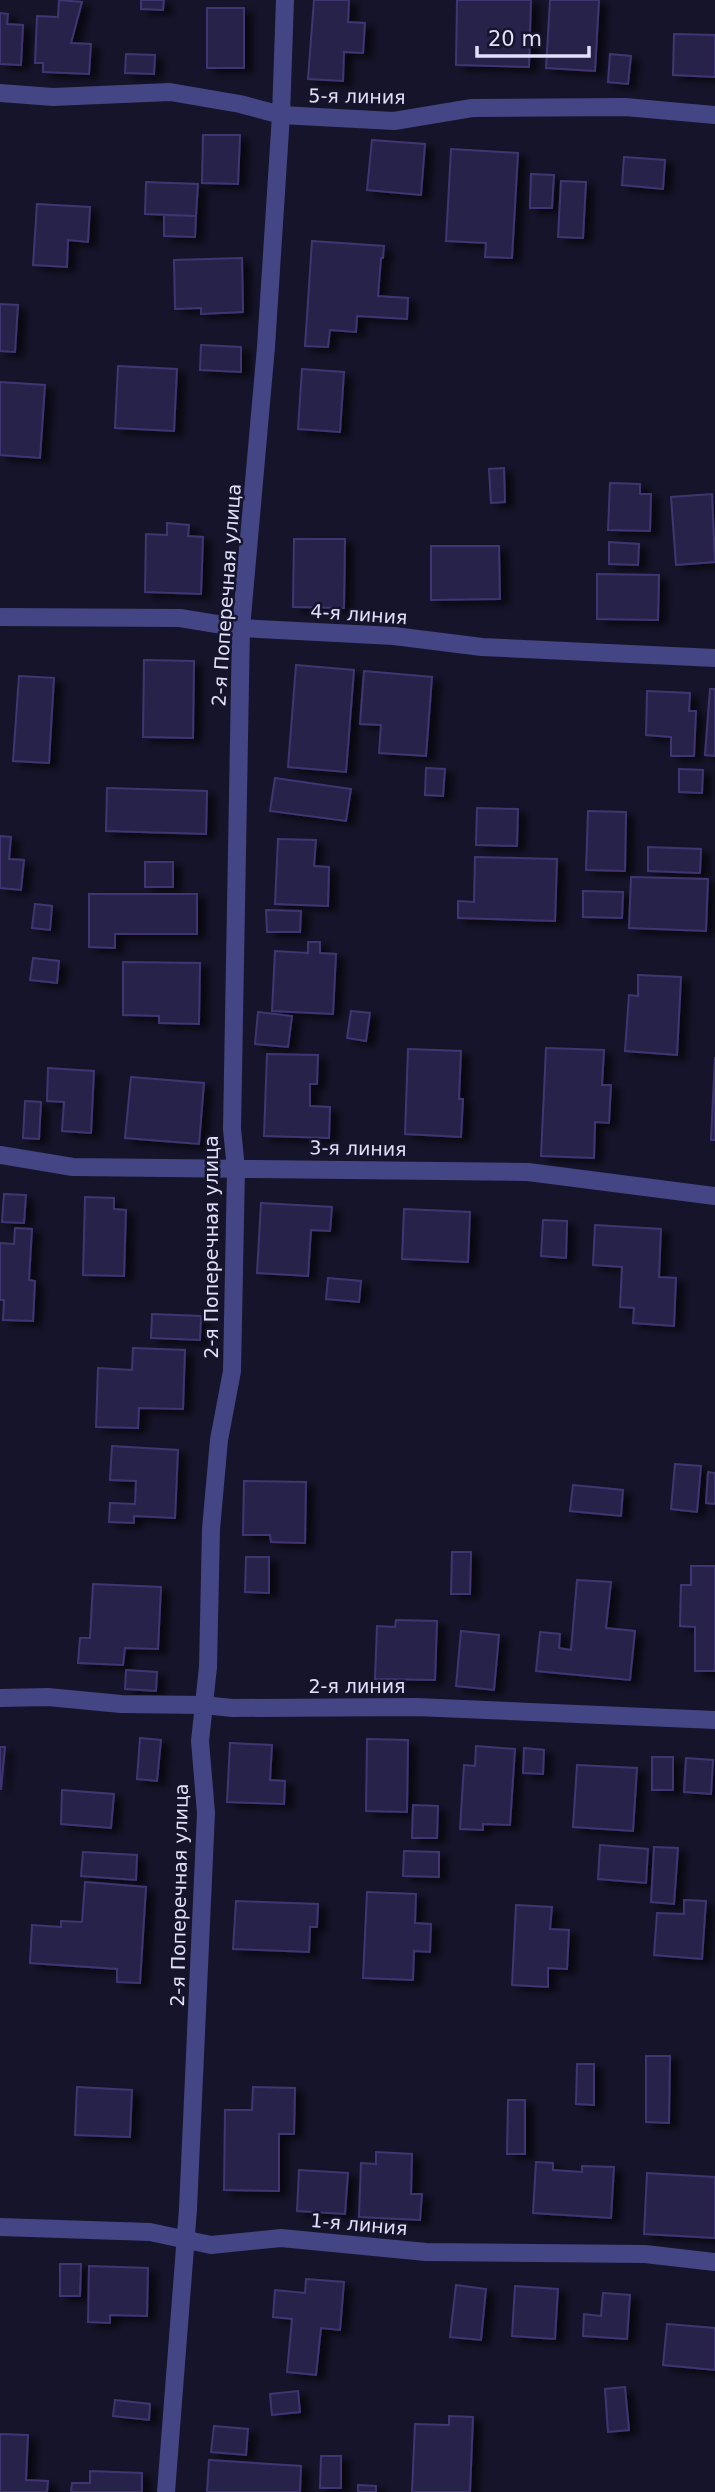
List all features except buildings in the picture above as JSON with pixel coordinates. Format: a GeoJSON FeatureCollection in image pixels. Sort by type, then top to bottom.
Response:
{"type":"FeatureCollection","features":[{"type":"Feature","properties":{"kind":"street","name":"2-я Поперечная улица"},"geometry":{"type":"LineString","coordinates":[[166,2492],[184,2240],[206,1813],[200,1741],[208,1667],[211,1529],[219,1440],[232,1371],[236,1169],[232,1129],[241,628],[265,360],[281,115],[285,0]]}},
{"type":"Feature","properties":{"kind":"street","name":"5-я линия"},"geometry":{"type":"LineString","coordinates":[[0,93],[53,97],[170,92],[240,104],[281,115],[394,121],[472,108],[611,107],[715,115]]}},
{"type":"Feature","properties":{"kind":"street","name":"4-я линия"},"geometry":{"type":"LineString","coordinates":[[0,617],[180,618],[241,628],[394,636],[482,648],[715,658]]}},
{"type":"Feature","properties":{"kind":"street","name":"3-я линия"},"geometry":{"type":"LineString","coordinates":[[0,1155],[73,1167],[528,1172],[715,1196]]}},
{"type":"Feature","properties":{"kind":"street","name":"2-я линия"},"geometry":{"type":"LineString","coordinates":[[0,1698],[48,1697],[121,1704],[232,1708],[416,1707],[715,1720]]}},
{"type":"Feature","properties":{"kind":"street","name":"1-я линия"},"geometry":{"type":"LineString","coordinates":[[0,2227],[150,2232],[211,2245],[281,2238],[426,2252],[645,2254],[715,2262]]}}]}
